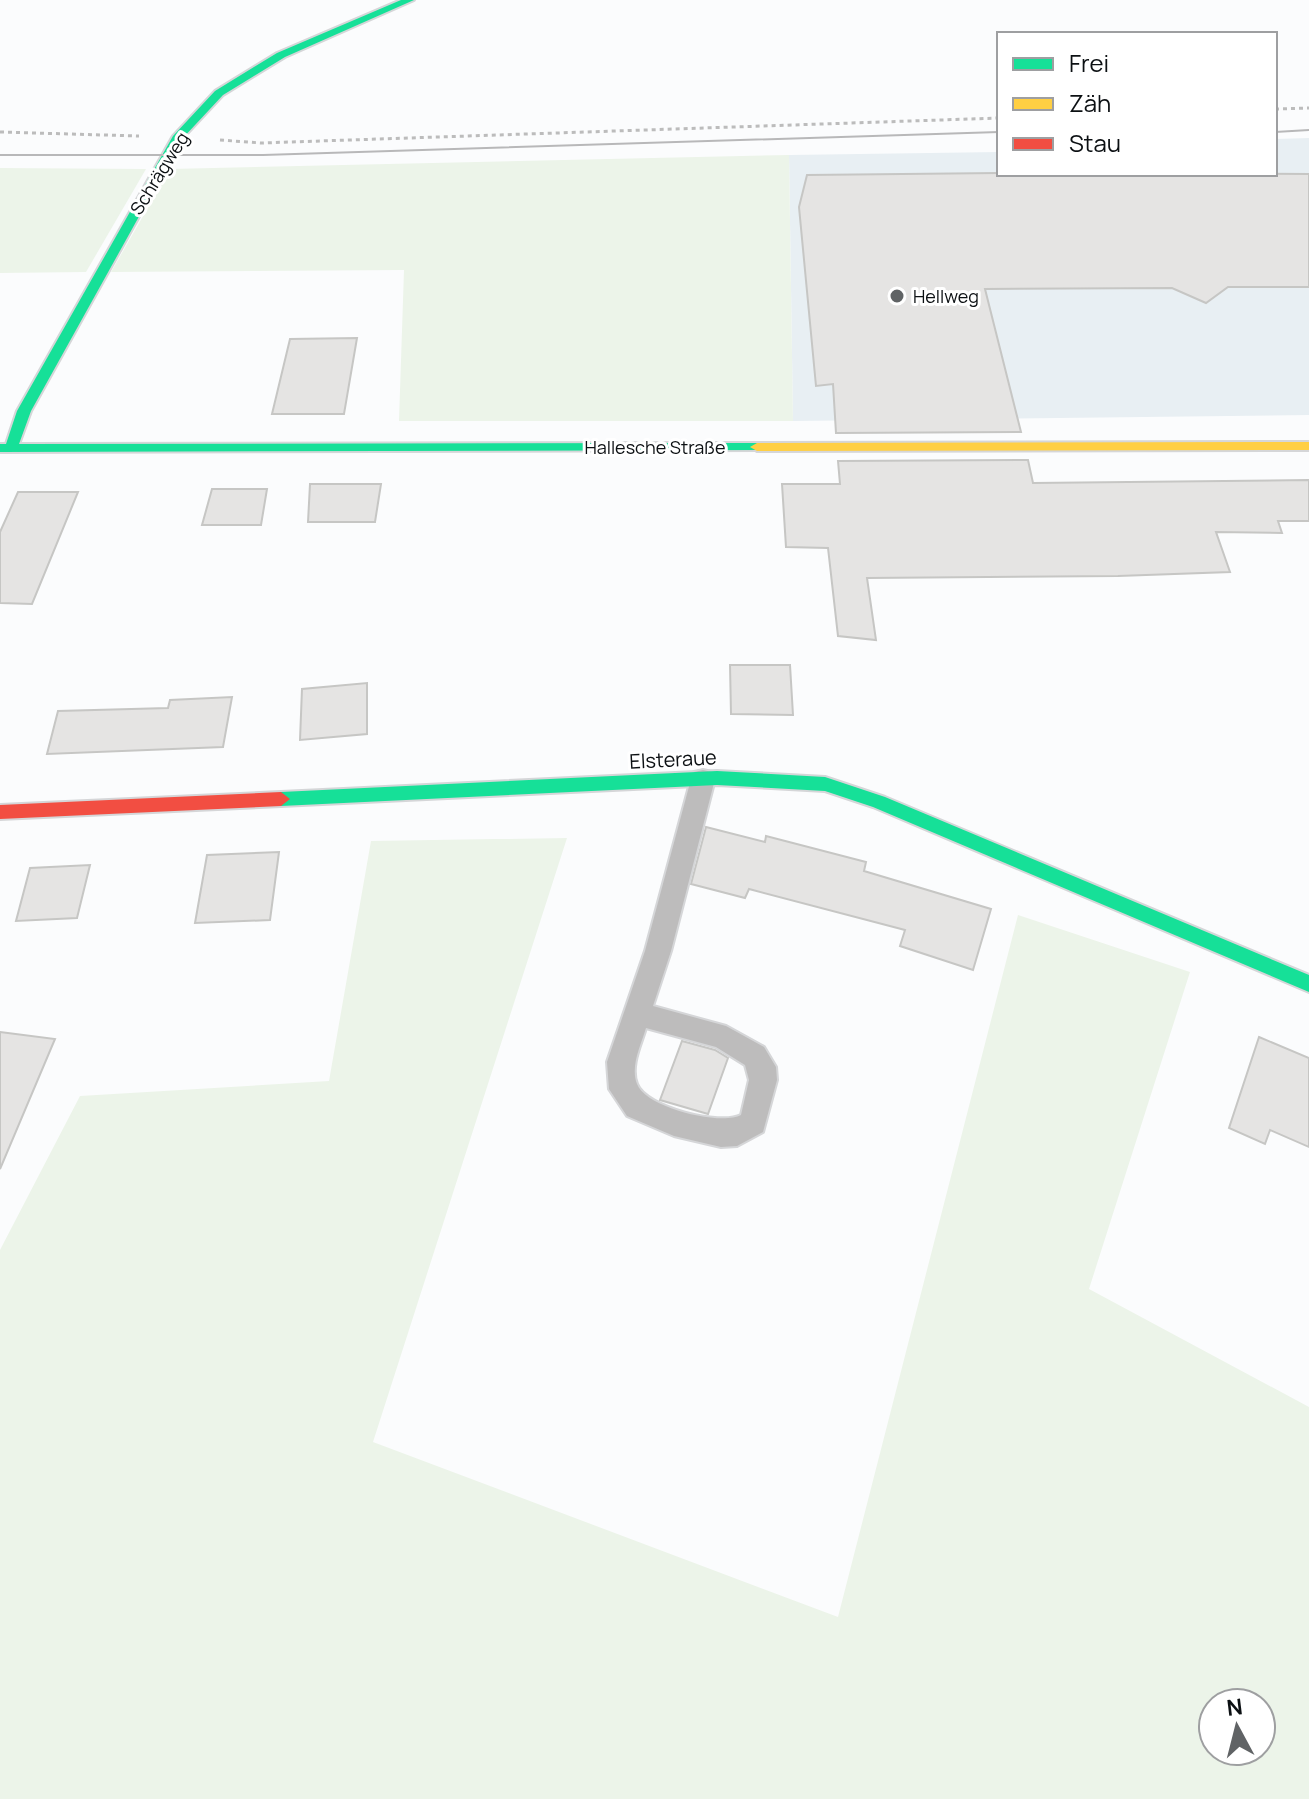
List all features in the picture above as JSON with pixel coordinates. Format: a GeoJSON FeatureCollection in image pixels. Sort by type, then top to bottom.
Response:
{"type":"FeatureCollection","features":[{"type":"Feature","properties":{"kind":"street","name":"Schrägweg"},"geometry":{"type":"LineString","coordinates":[[6,448],[177,138],[219,93],[281,55],[409,0]]}},
{"type":"Feature","properties":{"kind":"street","name":"Hallesche Straße"},"geometry":{"type":"LineString","coordinates":[[6,448],[1309,446]]}},
{"type":"Feature","properties":{"kind":"street","name":"Elsteraue"},"geometry":{"type":"LineString","coordinates":[[0,812],[703,779],[778,779],[825,784],[879,802],[1309,984]]}},
{"type":"Feature","properties":{"kind":"lane"},"geometry":{"type":"LineString","coordinates":[[637,1014],[736,1041],[755,1053],[763,1070],[753,1123],[737,1132],[721,1133],[674,1123],[637,1107],[623,1089],[621,1062],[637,1014],[658,951],[703,779]]}},
{"type":"Feature","properties":{"kind":"path"},"geometry":{"type":"LineString","coordinates":[[1277,109],[1309,108]]}},
{"type":"Feature","properties":{"kind":"path"},"geometry":{"type":"LineString","coordinates":[[0,132],[261,143],[997,118]]}},
{"type":"Feature","properties":{"kind":"shaded area","name":"Hellweg"},"geometry":{"type":"Polygon","coordinates":[[[1309,138],[1309,415],[793,421],[789,155],[997,152],[997,176],[1277,176],[1277,139],[1309,138]]]}},
{"type":"Feature","properties":{"kind":"shaded area"},"geometry":{"type":"Polygon","coordinates":[[[789,155],[793,421],[399,421],[404,270],[111,272],[170,169],[789,155]]]}},
{"type":"Feature","properties":{"kind":"shaded area"},"geometry":{"type":"Polygon","coordinates":[[[0,168],[146,169],[86,272],[0,273],[0,168]]]}},
{"type":"Feature","properties":{"kind":"shaded area"},"geometry":{"type":"Polygon","coordinates":[[[567,838],[373,1442],[838,1617],[1018,915],[1190,972],[1089,1289],[1309,1407],[1309,1799],[0,1799],[0,1250],[80,1096],[329,1081],[371,841],[567,838]]]}},
{"type":"Feature","properties":{"kind":"building","name":"Hellweg"},"geometry":{"type":"Polygon","coordinates":[[[1309,174],[1309,287],[1228,287],[1206,303],[1172,288],[985,289],[1021,432],[836,433],[833,384],[816,386],[799,207],[807,175],[1309,174]]]}},
{"type":"Feature","properties":{"kind":"building"},"geometry":{"type":"Polygon","coordinates":[[[357,338],[344,414],[272,414],[290,339],[357,338]]]}},
{"type":"Feature","properties":{"kind":"building"},"geometry":{"type":"Polygon","coordinates":[[[1028,460],[1033,483],[1309,480],[1309,521],[1278,521],[1282,533],[1216,532],[1230,572],[867,578],[876,640],[838,636],[828,548],[786,547],[782,484],[840,484],[838,461],[1028,460]]]}},
{"type":"Feature","properties":{"kind":"building"},"geometry":{"type":"Polygon","coordinates":[[[310,484],[381,484],[375,522],[308,522],[310,484]]]}},
{"type":"Feature","properties":{"kind":"building"},"geometry":{"type":"Polygon","coordinates":[[[212,489],[267,489],[261,525],[202,525],[212,489]]]}},
{"type":"Feature","properties":{"kind":"building"},"geometry":{"type":"Polygon","coordinates":[[[18,492],[78,492],[32,604],[0,603],[0,532],[18,492]]]}},
{"type":"Feature","properties":{"kind":"building"},"geometry":{"type":"Polygon","coordinates":[[[730,665],[790,665],[793,715],[731,714],[730,665]]]}},
{"type":"Feature","properties":{"kind":"building"},"geometry":{"type":"Polygon","coordinates":[[[367,683],[367,734],[300,740],[302,689],[367,683]]]}},
{"type":"Feature","properties":{"kind":"building"},"geometry":{"type":"Polygon","coordinates":[[[232,697],[223,747],[47,754],[58,711],[168,708],[170,700],[232,697]]]}},
{"type":"Feature","properties":{"kind":"building"},"geometry":{"type":"Polygon","coordinates":[[[706,827],[765,842],[766,836],[866,862],[864,871],[991,909],[973,970],[900,946],[905,930],[749,889],[745,898],[691,884],[706,827]]]}},
{"type":"Feature","properties":{"kind":"building"},"geometry":{"type":"Polygon","coordinates":[[[279,852],[270,920],[195,923],[207,855],[279,852]]]}},
{"type":"Feature","properties":{"kind":"building"},"geometry":{"type":"Polygon","coordinates":[[[90,865],[77,918],[16,921],[30,868],[90,865]]]}},
{"type":"Feature","properties":{"kind":"building"},"geometry":{"type":"Polygon","coordinates":[[[0,1032],[55,1039],[0,1169],[0,1032]]]}},
{"type":"Feature","properties":{"kind":"building"},"geometry":{"type":"Polygon","coordinates":[[[1259,1037],[1309,1058],[1309,1147],[1270,1130],[1265,1144],[1229,1128],[1259,1037]]]}},
{"type":"Feature","properties":{"kind":"building"},"geometry":{"type":"Polygon","coordinates":[[[682,1041],[715,1050],[728,1058],[708,1114],[660,1100],[682,1041]]]}},
{"type":"Feature","properties":{"kind":"tram line"},"geometry":{"type":"LineString","coordinates":[[1277,132],[1309,130]]}},
{"type":"Feature","properties":{"kind":"tram line"},"geometry":{"type":"LineString","coordinates":[[0,155],[263,155],[997,132]]}},
{"type":"Feature","properties":{"kind":"traffic: fast"},"geometry":{"type":"LineString","coordinates":[[11,448],[24,411],[177,138],[219,93],[281,55],[409,0]]}},
{"type":"Feature","properties":{"kind":"traffic: fast"},"geometry":{"type":"LineString","coordinates":[[0,448],[757,447]]}},
{"type":"Feature","properties":{"kind":"traffic: fast"},"geometry":{"type":"LineString","coordinates":[[281,799],[717,778],[825,784],[879,802],[1309,984]]}},
{"type":"Feature","properties":{"kind":"traffic: slow"},"geometry":{"type":"LineString","coordinates":[[757,447],[1309,446]]}},
{"type":"Feature","properties":{"kind":"traffic: jam"},"geometry":{"type":"LineString","coordinates":[[0,812],[281,799]]}},
{"type":"Feature","properties":{"kind":"place","name":"Hellweg"},"geometry":{"type":"Point","coordinates":[897,296]}}]}
